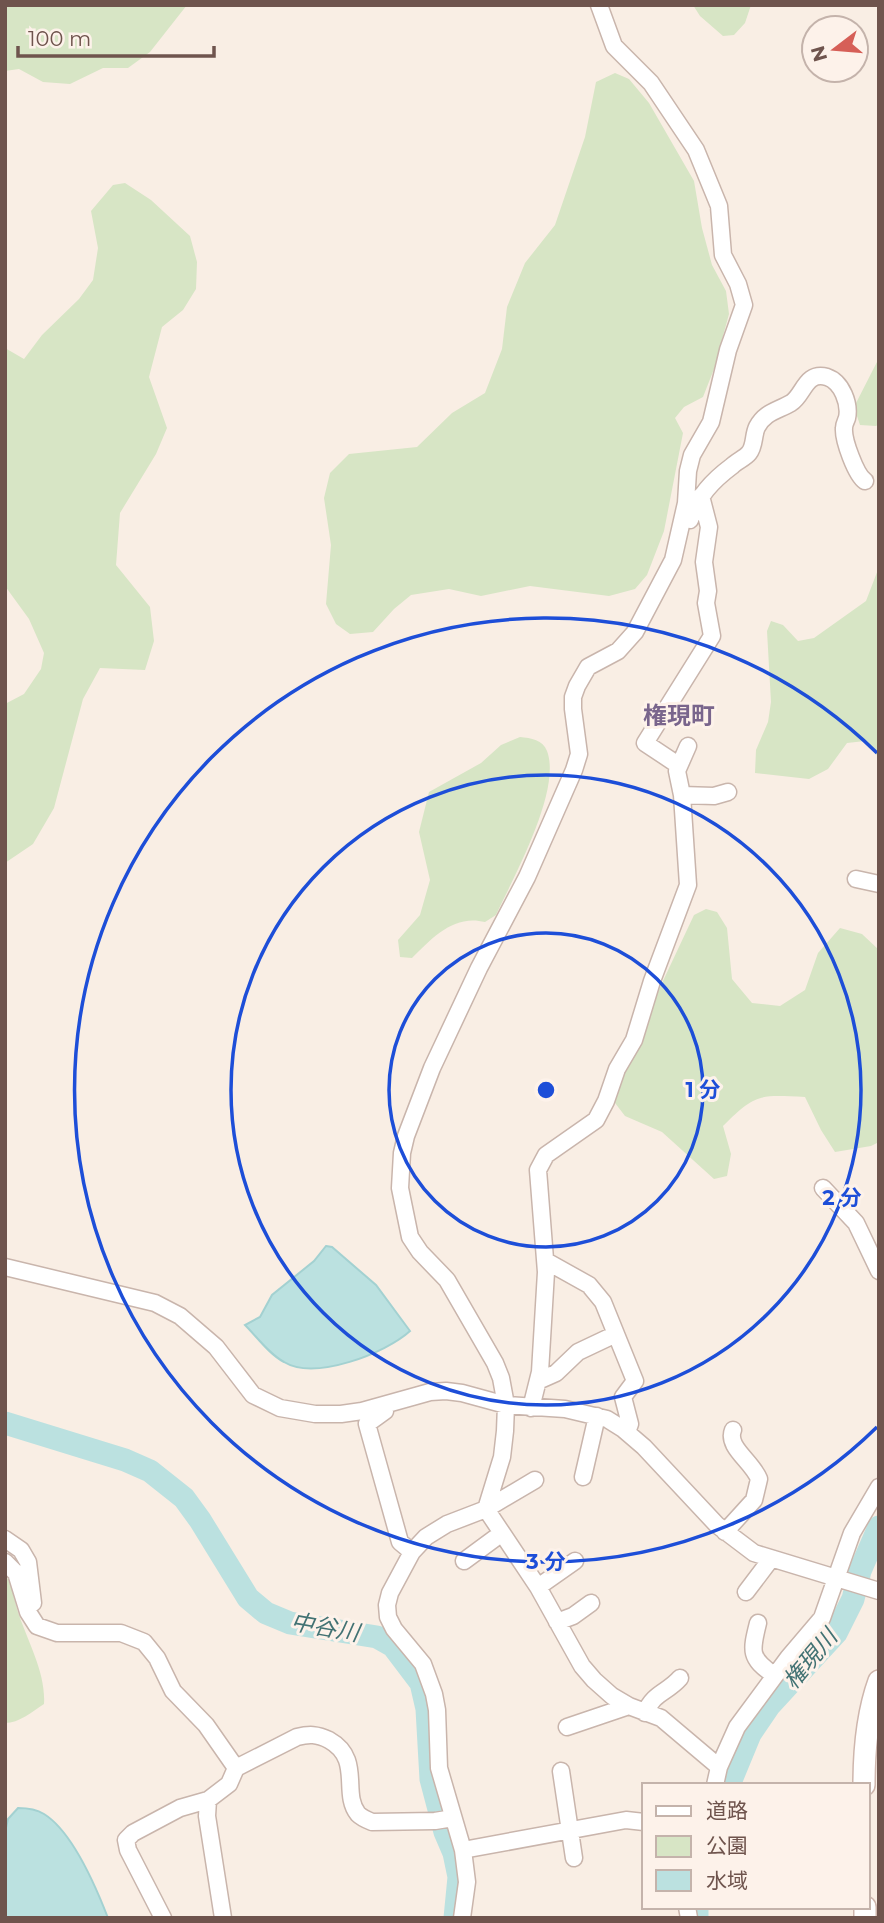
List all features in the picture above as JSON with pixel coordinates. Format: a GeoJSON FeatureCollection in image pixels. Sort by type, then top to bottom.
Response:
{"type":"FeatureCollection","features":[{"type":"Feature","properties":{"kind":"street"},"geometry":{"type":"LineString","coordinates":[[486,1509],[502,1457],[506,1405],[501,1378],[447,1280],[419,1252],[410,1237],[400,1188],[402,1153],[432,1068],[479,968],[527,877],[574,769],[579,754],[573,709],[576,686],[588,667],[618,651],[635,632],[673,560],[692,455],[711,422],[728,350],[744,305],[738,284],[723,255],[719,206],[696,149],[651,83],[614,46],[599,5]]}},
{"type":"Feature","properties":{"kind":"street"},"geometry":{"type":"LineString","coordinates":[[679,537],[701,496],[721,474],[750,452],[755,429],[767,414],[796,399],[813,379],[829,378],[846,399],[846,439],[856,471],[866,481]]}},
{"type":"Feature","properties":{"kind":"street"},"geometry":{"type":"LineString","coordinates":[[678,765],[645,743],[712,636],[706,603],[708,591],[704,562],[709,527],[701,496]]}},
{"type":"Feature","properties":{"kind":"street"},"geometry":{"type":"LineString","coordinates":[[531,1408],[538,1381],[546,1261],[538,1170],[546,1155],[596,1120],[617,1069],[634,1040],[652,981],[688,885],[678,765],[688,746]]}},
{"type":"Feature","properties":{"kind":"street"},"geometry":{"type":"LineString","coordinates":[[682,795],[714,796],[728,792]]}},
{"type":"Feature","properties":{"kind":"street"},"geometry":{"type":"LineString","coordinates":[[856,880],[879,884]]}},
{"type":"Feature","properties":{"kind":"street"},"geometry":{"type":"LineString","coordinates":[[823,1188],[856,1223],[878,1267]]}},
{"type":"Feature","properties":{"kind":"street"},"geometry":{"type":"LineString","coordinates":[[546,1261],[589,1285],[603,1302],[635,1381],[623,1397],[630,1424],[627,1432]]}},
{"type":"Feature","properties":{"kind":"street"},"geometry":{"type":"LineString","coordinates":[[5,1267],[155,1303],[180,1316],[197,1329],[216,1347],[253,1395],[267,1403],[315,1414],[351,1412],[430,1392],[446,1391],[506,1405],[565,1409],[607,1419],[627,1432],[725,1532],[754,1553],[872,1589]]}},
{"type":"Feature","properties":{"kind":"street"},"geometry":{"type":"LineString","coordinates":[[538,1381],[556,1373],[578,1352],[616,1334]]}},
{"type":"Feature","properties":{"kind":"street"},"geometry":{"type":"LineString","coordinates":[[385,1405],[385,1411],[367,1424],[400,1542],[412,1552]]}},
{"type":"Feature","properties":{"kind":"street"},"geometry":{"type":"LineString","coordinates":[[583,1476],[597,1416]]}},
{"type":"Feature","properties":{"kind":"street"},"geometry":{"type":"LineString","coordinates":[[725,1532],[754,1500],[759,1479],[750,1461],[732,1442],[733,1430]]}},
{"type":"Feature","properties":{"kind":"street"},"geometry":{"type":"LineString","coordinates":[[462,1918],[460,1889],[463,1850],[446,1819],[434,1694],[423,1664],[388,1618],[387,1605],[390,1593],[412,1552],[426,1537],[447,1524],[486,1509],[535,1480]]}},
{"type":"Feature","properties":{"kind":"street"},"geometry":{"type":"LineString","coordinates":[[715,1783],[719,1767],[737,1727],[774,1675],[821,1618],[840,1580],[852,1532],[879,1487]]}},
{"type":"Feature","properties":{"kind":"street"},"geometry":{"type":"LineString","coordinates":[[486,1509],[538,1587],[582,1666],[593,1680],[629,1706],[661,1718],[719,1767]]}},
{"type":"Feature","properties":{"kind":"street"},"geometry":{"type":"LineString","coordinates":[[464,1561],[502,1533]]}},
{"type":"Feature","properties":{"kind":"street"},"geometry":{"type":"LineString","coordinates":[[5,1539],[21,1550],[28,1562],[37,1626]]}},
{"type":"Feature","properties":{"kind":"street"},"geometry":{"type":"LineString","coordinates":[[746,1592],[771,1559]]}},
{"type":"Feature","properties":{"kind":"street"},"geometry":{"type":"LineString","coordinates":[[538,1587],[575,1561]]}},
{"type":"Feature","properties":{"kind":"street"},"geometry":{"type":"LineString","coordinates":[[5,1562],[16,1573],[28,1612],[37,1626],[57,1633],[121,1633],[144,1642],[157,1658],[173,1690],[206,1725],[236,1768]]}},
{"type":"Feature","properties":{"kind":"street"},"geometry":{"type":"LineString","coordinates":[[557,1622],[573,1616],[591,1604]]}},
{"type":"Feature","properties":{"kind":"street"},"geometry":{"type":"LineString","coordinates":[[753,1627],[754,1657],[758,1664],[774,1675]]}},
{"type":"Feature","properties":{"kind":"street"},"geometry":{"type":"LineString","coordinates":[[645,1713],[650,1702],[658,1694],[674,1686],[680,1678]]}},
{"type":"Feature","properties":{"kind":"street"},"geometry":{"type":"LineString","coordinates":[[864,1783],[869,1719],[879,1681]]}},
{"type":"Feature","properties":{"kind":"street"},"geometry":{"type":"LineString","coordinates":[[567,1727],[629,1706]]}},
{"type":"Feature","properties":{"kind":"street"},"geometry":{"type":"LineString","coordinates":[[163,1918],[128,1850],[127,1840],[133,1833],[180,1808],[208,1800],[229,1784],[236,1768],[297,1737],[307,1734],[317,1736],[343,1752],[350,1775],[354,1806],[364,1819],[372,1822],[446,1819]]}},
{"type":"Feature","properties":{"kind":"street"},"geometry":{"type":"LineString","coordinates":[[561,1771],[574,1858]]}},
{"type":"Feature","properties":{"kind":"street"},"geometry":{"type":"LineString","coordinates":[[208,1800],[207,1816],[223,1918]]}},
{"type":"Feature","properties":{"kind":"street"},"geometry":{"type":"LineString","coordinates":[[463,1850],[626,1820],[642,1822]]}},
{"type":"Feature","properties":{"kind":"green space"},"geometry":{"type":"Polygon","coordinates":[[[5,5],[187,5],[150,52],[128,68],[103,68],[70,84],[43,82],[19,69],[5,71],[5,5]]]}},
{"type":"Feature","properties":{"kind":"green space"},"geometry":{"type":"Polygon","coordinates":[[[693,5],[751,5],[745,23],[734,35],[723,36],[700,16],[693,5]]]}},
{"type":"Feature","properties":{"kind":"green space"},"geometry":{"type":"Polygon","coordinates":[[[615,73],[629,79],[649,103],[694,181],[702,228],[712,265],[726,291],[729,314],[714,369],[703,397],[684,407],[675,418],[683,433],[664,531],[647,575],[635,589],[609,596],[530,586],[481,596],[449,589],[411,595],[373,632],[350,634],[336,624],[326,604],[331,545],[324,498],[330,473],[349,454],[417,447],[452,413],[485,393],[502,349],[507,307],[525,263],[555,225],[585,137],[596,82],[615,73]]]}},
{"type":"Feature","properties":{"kind":"green space"},"geometry":{"type":"Polygon","coordinates":[[[125,183],[151,200],[190,236],[197,262],[196,289],[183,310],[162,327],[149,377],[167,428],[156,454],[120,513],[116,565],[150,607],[154,641],[145,670],[100,668],[83,699],[54,808],[33,844],[5,863],[5,704],[24,694],[41,669],[44,653],[29,619],[5,586],[5,348],[24,359],[42,335],[79,299],[93,280],[98,248],[91,211],[113,185],[125,183]]]}},
{"type":"Feature","properties":{"kind":"green space"},"geometry":{"type":"Polygon","coordinates":[[[879,358],[879,424],[860,425],[854,407],[879,358]]]}},
{"type":"Feature","properties":{"kind":"green space"},"geometry":{"type":"Polygon","coordinates":[[[879,567],[879,758],[865,741],[847,743],[828,769],[809,779],[755,773],[756,750],[768,722],[771,702],[767,631],[771,621],[783,625],[798,641],[814,638],[866,601],[879,567]]]}},
{"type":"Feature","properties":{"kind":"green space"},"geometry":{"type":"Polygon","coordinates":[[[520,737],[536,740],[545,747],[550,768],[548,788],[534,834],[496,915],[485,922],[463,921],[444,930],[412,958],[400,957],[398,940],[420,915],[430,880],[419,832],[429,792],[481,763],[501,745],[520,737]]]}},
{"type":"Feature","properties":{"kind":"green space"},"geometry":{"type":"Polygon","coordinates":[[[706,909],[717,912],[727,928],[732,979],[752,1003],[780,1006],[805,990],[818,953],[840,928],[862,934],[879,950],[879,1142],[871,1146],[835,1152],[805,1097],[759,1098],[743,1107],[723,1126],[731,1154],[727,1176],[714,1179],[662,1132],[625,1116],[612,1099],[694,915],[706,909]]]}},
{"type":"Feature","properties":{"kind":"green space"},"geometry":{"type":"Polygon","coordinates":[[[5,1574],[40,1670],[44,1693],[44,1704],[10,1723],[5,1723],[5,1574]]]}},
{"type":"Feature","properties":{"kind":"water"},"geometry":{"type":"Polygon","coordinates":[[[326,1246],[332,1247],[376,1285],[410,1331],[385,1348],[350,1362],[313,1368],[297,1367],[273,1355],[245,1325],[260,1317],[272,1295],[314,1261],[326,1246]]]}},
{"type":"Feature","properties":{"kind":"water"},"geometry":{"type":"Polygon","coordinates":[[[18,1808],[41,1812],[65,1833],[82,1861],[108,1918],[5,1918],[5,1832],[8,1819],[18,1808]]]}},
{"type":"Feature","properties":{"kind":"waterway","name":"中谷川"},"geometry":{"type":"LineString","coordinates":[[5,1423],[125,1460],[150,1471],[184,1498],[248,1598],[266,1613],[290,1623],[377,1637],[393,1646],[421,1683],[427,1709],[431,1779],[459,1877],[455,1918]]}},
{"type":"Feature","properties":{"kind":"waterway","name":"権現川"},"geometry":{"type":"LineString","coordinates":[[730,1783],[750,1734],[769,1706],[836,1633],[853,1599],[860,1571],[879,1527]]}},
{"type":"Feature","properties":{"kind":"waterway","name":"権現川"},"geometry":{"type":"LineString","coordinates":[[697,1909],[697,1918]]}},
{"type":"Feature","properties":{"kind":"district","name":"権現町"},"geometry":{"type":"Point","coordinates":[679,716]}}]}
